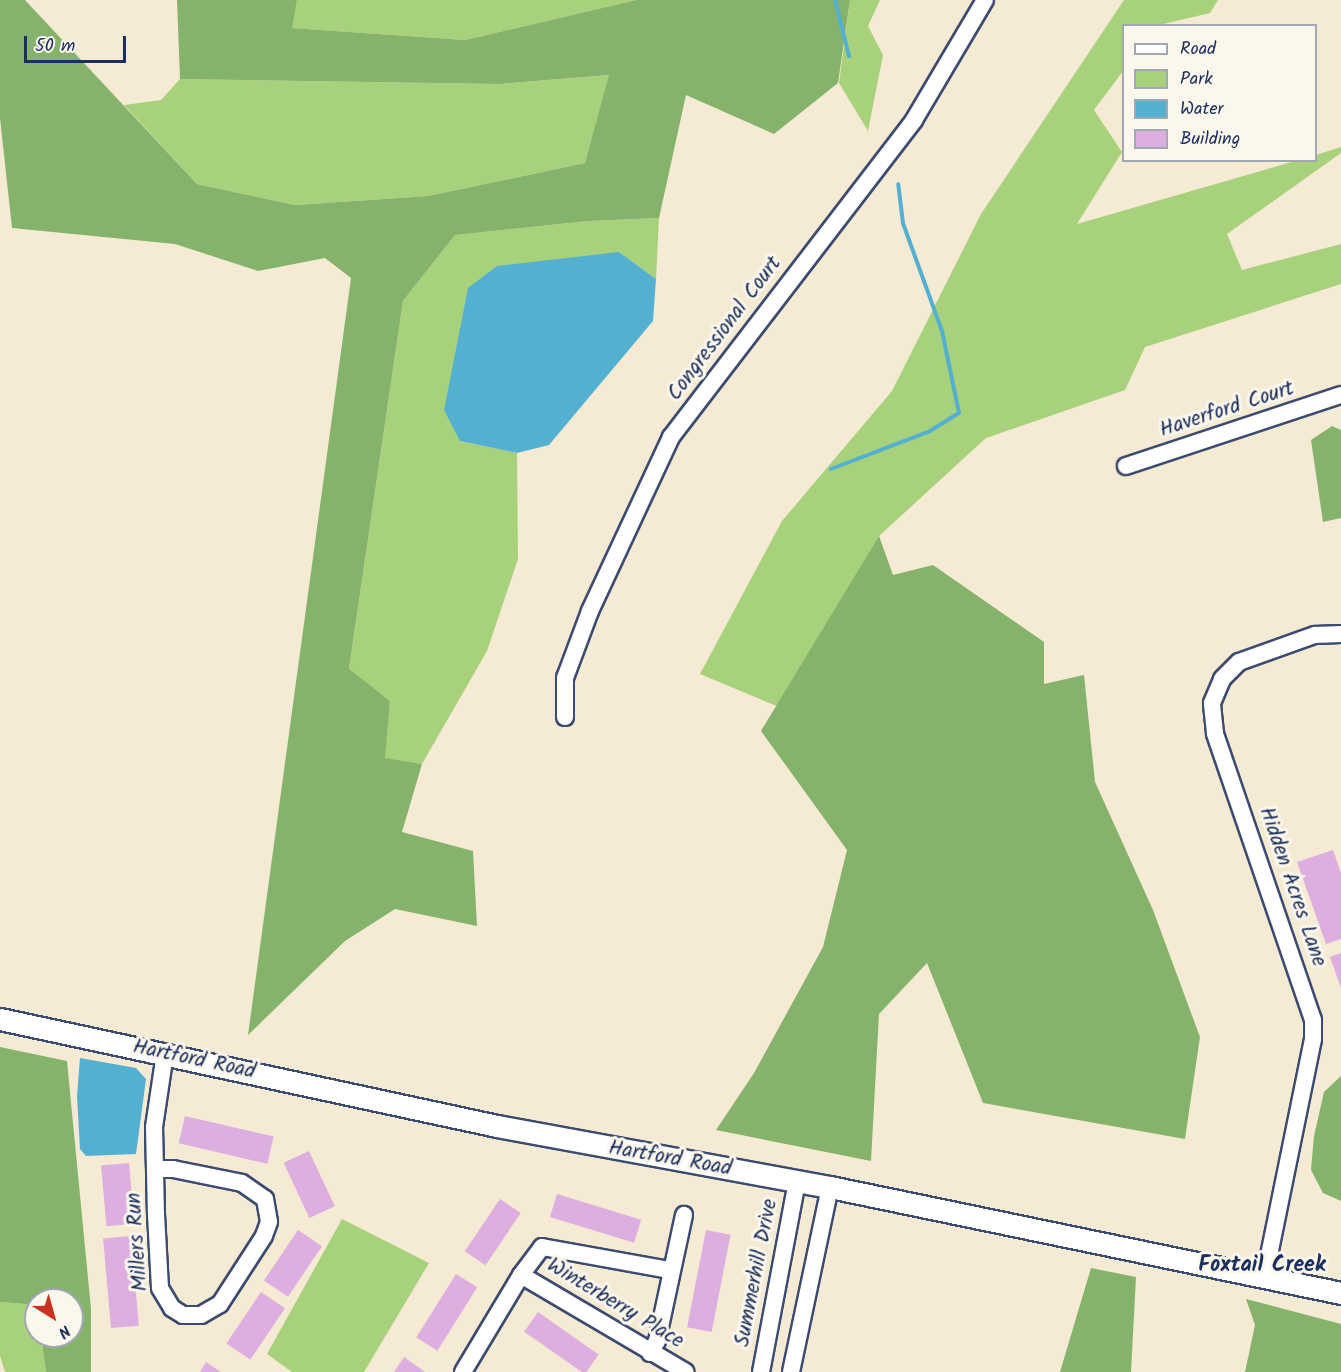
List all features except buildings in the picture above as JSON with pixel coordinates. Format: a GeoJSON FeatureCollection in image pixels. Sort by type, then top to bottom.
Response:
{"type":"FeatureCollection","features":[{"type":"Feature","properties":{"kind":"main road","name":"Hartford Road"},"geometry":{"type":"LineString","coordinates":[[0,1019],[508,1128],[830,1187],[1265,1275],[1341,1293]]}},
{"type":"Feature","properties":{"kind":"street","name":"Congressional Court"},"geometry":{"type":"LineString","coordinates":[[565,717],[565,678],[590,611],[671,437],[914,120],[986,0]]}},
{"type":"Feature","properties":{"kind":"street","name":"Haverford Court"},"geometry":{"type":"LineString","coordinates":[[1126,466],[1341,395]]}},
{"type":"Feature","properties":{"kind":"street","name":"Hidden Acres Lane"},"geometry":{"type":"LineString","coordinates":[[1265,1275],[1313,1039],[1313,1020],[1215,733],[1212,703],[1222,679],[1239,662],[1315,635],[1341,634]]}},
{"type":"Feature","properties":{"kind":"street","name":"Millers Run"},"geometry":{"type":"LineString","coordinates":[[155,1169],[173,1169],[242,1183],[265,1198],[269,1222],[264,1236],[220,1304],[201,1315],[183,1315],[172,1308],[160,1288],[155,1169],[155,1112],[165,1053]]}},
{"type":"Feature","properties":{"kind":"street","name":"Summerhill Drive"},"geometry":{"type":"LineString","coordinates":[[761,1372],[797,1182]]}},
{"type":"Feature","properties":{"kind":"street"},"geometry":{"type":"LineString","coordinates":[[791,1372],[830,1187]]}},
{"type":"Feature","properties":{"kind":"street"},"geometry":{"type":"LineString","coordinates":[[650,1353],[657,1341],[670,1270],[684,1215]]}},
{"type":"Feature","properties":{"kind":"street"},"geometry":{"type":"LineString","coordinates":[[463,1372],[538,1249],[547,1246],[670,1270]]}},
{"type":"Feature","properties":{"kind":"street","name":"Winterberry Place"},"geometry":{"type":"LineString","coordinates":[[521,1275],[650,1353],[686,1372]]}},
{"type":"Feature","properties":{"kind":"green space"},"geometry":{"type":"Polygon","coordinates":[[[0,0],[25,0],[197,184],[295,205],[428,196],[585,163],[609,75],[500,84],[180,79],[177,0],[297,0],[292,28],[465,40],[636,0],[850,0],[838,83],[774,134],[686,95],[659,218],[588,221],[455,235],[403,301],[349,669],[390,701],[385,758],[422,764],[402,832],[473,851],[477,926],[395,909],[345,941],[248,1035],[351,278],[325,258],[258,271],[175,244],[12,228],[0,118],[0,0]]]}},
{"type":"Feature","properties":{"kind":"green space"},"geometry":{"type":"Polygon","coordinates":[[[297,0],[636,0],[465,40],[291,28],[297,0]]]}},
{"type":"Feature","properties":{"kind":"green space"},"geometry":{"type":"Polygon","coordinates":[[[850,0],[880,0],[868,26],[883,55],[868,131],[839,83],[850,0]]]}},
{"type":"Feature","properties":{"kind":"green space"},"geometry":{"type":"Polygon","coordinates":[[[1124,0],[1218,0],[1210,13],[1163,24],[1122,24],[1122,72],[1094,110],[1122,152],[1077,224],[1292,162],[1317,162],[1317,155],[1341,147],[1341,153],[1227,234],[1242,270],[1341,244],[1341,284],[1145,347],[1125,390],[986,438],[879,536],[779,707],[700,674],[782,521],[892,391],[981,214],[1124,0]]]}},
{"type":"Feature","properties":{"kind":"green space"},"geometry":{"type":"Polygon","coordinates":[[[610,75],[585,163],[428,196],[295,205],[197,184],[124,105],[161,100],[180,79],[500,84],[610,75]]]}},
{"type":"Feature","properties":{"kind":"green space"},"geometry":{"type":"Polygon","coordinates":[[[659,218],[656,279],[619,252],[460,441],[517,453],[518,559],[487,651],[422,764],[384,759],[390,701],[349,670],[403,301],[455,235],[588,221],[659,218]]]}},
{"type":"Feature","properties":{"kind":"green space"},"geometry":{"type":"Polygon","coordinates":[[[1332,426],[1341,430],[1341,518],[1323,522],[1311,440],[1332,426]]]}},
{"type":"Feature","properties":{"kind":"green space"},"geometry":{"type":"Polygon","coordinates":[[[879,536],[893,575],[933,565],[1044,642],[1044,684],[1084,675],[1095,782],[1153,910],[1200,1037],[1185,1139],[983,1103],[927,963],[879,1014],[871,1161],[716,1130],[754,1073],[823,947],[847,850],[761,731],[879,536]]]}},
{"type":"Feature","properties":{"kind":"green space"},"geometry":{"type":"Polygon","coordinates":[[[0,1047],[67,1061],[91,1309],[91,1372],[46,1372],[43,1348],[84,1348],[84,1288],[24,1288],[24,1304],[0,1302],[0,1047]]]}},
{"type":"Feature","properties":{"kind":"green space"},"geometry":{"type":"Polygon","coordinates":[[[1341,1076],[1341,1201],[1323,1193],[1311,1170],[1314,1136],[1324,1092],[1341,1076]]]}},
{"type":"Feature","properties":{"kind":"green space"},"geometry":{"type":"Polygon","coordinates":[[[342,1219],[429,1263],[364,1372],[292,1372],[267,1354],[342,1219]]]}},
{"type":"Feature","properties":{"kind":"green space"},"geometry":{"type":"Polygon","coordinates":[[[1091,1268],[1136,1277],[1131,1372],[1060,1372],[1091,1268]]]}},
{"type":"Feature","properties":{"kind":"green space"},"geometry":{"type":"Polygon","coordinates":[[[1246,1299],[1341,1324],[1341,1372],[1245,1372],[1255,1325],[1246,1299]]]}},
{"type":"Feature","properties":{"kind":"green space"},"geometry":{"type":"Polygon","coordinates":[[[0,1302],[24,1304],[24,1348],[43,1348],[46,1372],[5,1372],[0,1356],[0,1302]]]}},
{"type":"Feature","properties":{"kind":"water"},"geometry":{"type":"Polygon","coordinates":[[[619,252],[656,279],[653,321],[549,445],[517,453],[460,441],[444,410],[468,288],[497,266],[619,252]]]}},
{"type":"Feature","properties":{"kind":"water"},"geometry":{"type":"Polygon","coordinates":[[[80,1058],[136,1068],[146,1079],[136,1154],[86,1156],[80,1149],[77,1096],[80,1058]]]}},
{"type":"Feature","properties":{"kind":"waterway"},"geometry":{"type":"LineString","coordinates":[[835,0],[849,56]]}},
{"type":"Feature","properties":{"kind":"waterway"},"geometry":{"type":"LineString","coordinates":[[831,469],[930,431],[959,413],[942,331],[903,223],[898,184]]}},
{"type":"Feature","properties":{"kind":"district","name":"Foxtail Creek"},"geometry":{"type":"Point","coordinates":[1262,1266]}}]}
